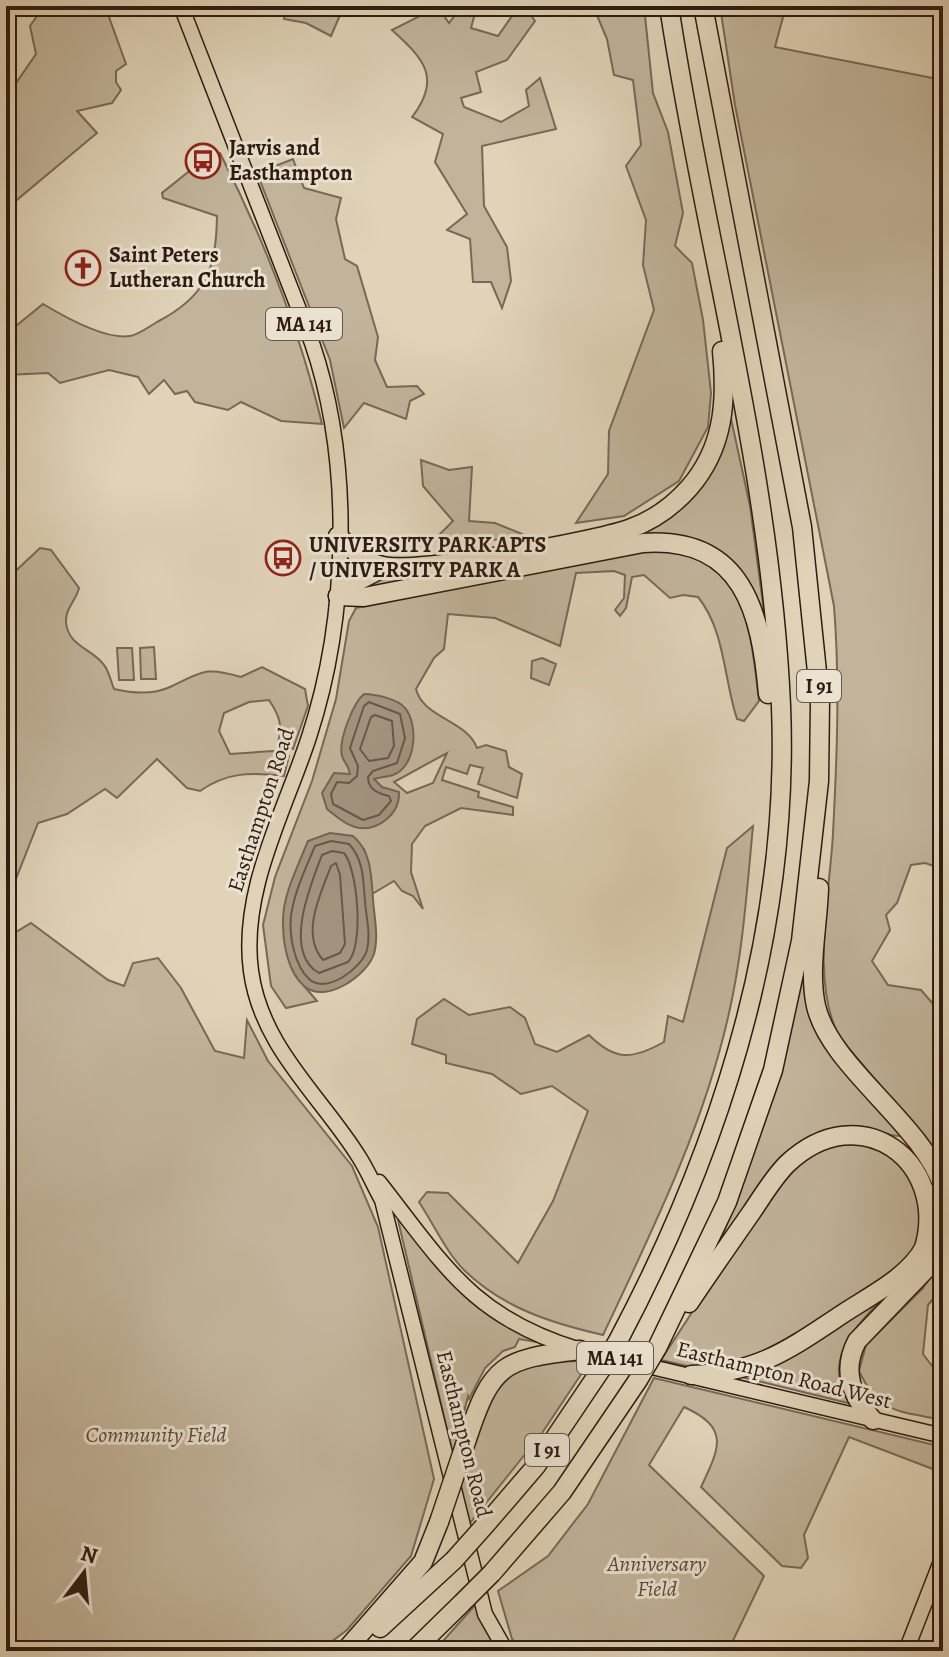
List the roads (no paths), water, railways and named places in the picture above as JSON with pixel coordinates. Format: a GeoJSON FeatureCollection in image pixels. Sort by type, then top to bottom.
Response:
{"type":"FeatureCollection","features":[{"type":"Feature","properties":{"kind":"highway","name":"I 91"},"geometry":{"type":"LineString","coordinates":[[353,1651],[454,1560],[487,1523],[536,1466],[600,1371],[661,1260],[716,1126],[751,998],[776,841],[781,709],[776,628],[746,422],[712,252],[669,6]]}},
{"type":"Feature","properties":{"kind":"highway","name":"I 91"},"geometry":{"type":"LineString","coordinates":[[413,1651],[492,1573],[562,1492],[657,1348],[727,1202],[773,1070],[801,941],[819,781],[820,701],[802,527],[703,6]]}},
{"type":"Feature","properties":{"kind":"highway"},"geometry":{"type":"LineString","coordinates":[[338,536],[365,559],[385,567],[451,562],[611,534],[641,524],[679,498],[708,461],[724,414],[724,370],[712,252]]}},
{"type":"Feature","properties":{"kind":"highway"},"geometry":{"type":"LineString","coordinates":[[338,596],[364,597],[643,543],[678,543],[708,554],[735,576],[756,613],[768,692],[776,841]]}},
{"type":"Feature","properties":{"kind":"highway"},"geometry":{"type":"LineString","coordinates":[[338,596],[385,567]]}},
{"type":"Feature","properties":{"kind":"highway"},"geometry":{"type":"LineString","coordinates":[[819,781],[816,1005],[824,1030],[912,1137],[938,1172],[943,1187]]}},
{"type":"Feature","properties":{"kind":"highway"},"geometry":{"type":"LineString","coordinates":[[657,1348],[787,1164],[821,1140],[854,1133],[874,1135],[904,1149],[925,1174],[933,1206],[930,1234],[916,1260],[784,1354],[745,1370],[691,1375]]}},
{"type":"Feature","properties":{"kind":"highway"},"geometry":{"type":"LineString","coordinates":[[873,1420],[851,1388],[851,1353],[857,1341],[929,1266],[943,1234]]}},
{"type":"Feature","properties":{"kind":"highway"},"geometry":{"type":"LineString","coordinates":[[345,1651],[423,1562],[482,1395],[504,1367],[531,1355],[580,1350]]}},
{"type":"Feature","properties":{"kind":"main road","name":"Easthampton Road"},"geometry":{"type":"LineString","coordinates":[[181,6],[324,378],[334,443],[338,596],[318,709],[256,891],[249,951],[256,991],[270,1029],[294,1072],[359,1157],[382,1200],[485,1614],[506,1651]]}},
{"type":"Feature","properties":{"kind":"main road","name":"Easthampton Road West"},"geometry":{"type":"LineString","coordinates":[[359,1157],[454,1278],[478,1301],[527,1331],[580,1350],[943,1436]]}},
{"type":"Feature","properties":{"kind":"main road"},"geometry":{"type":"LineString","coordinates":[[906,1651],[943,1556]]}},
{"type":"Feature","properties":{"kind":"water"},"geometry":{"type":"Polygon","coordinates":[[[364,694],[386,698],[405,708],[412,725],[413,745],[407,764],[401,771],[374,779],[382,787],[399,792],[396,808],[386,820],[363,828],[347,824],[327,809],[322,793],[334,773],[350,774],[342,756],[342,741],[351,714],[364,694]]]}},
{"type":"Feature","properties":{"kind":"water"},"geometry":{"type":"Polygon","coordinates":[[[330,833],[353,836],[364,849],[371,873],[376,940],[374,954],[363,971],[345,985],[323,992],[304,986],[294,973],[285,948],[283,913],[291,881],[308,841],[330,833]]]}},
{"type":"Feature","properties":{"kind":"place","name":"Jarvis and Easthampton"},"geometry":{"type":"Point","coordinates":[203,161]}},
{"type":"Feature","properties":{"kind":"place","name":"Saint Peters Lutheran Church"},"geometry":{"type":"Point","coordinates":[83,268]}},
{"type":"Feature","properties":{"kind":"place","name":"UNIVERSITY PARK APTS / UNIVERSITY PARK A"},"geometry":{"type":"Point","coordinates":[283,558]}},
{"type":"Feature","properties":{"kind":"park label","name":"Community Field"},"geometry":{"type":"Point","coordinates":[156,1435]}},
{"type":"Feature","properties":{"kind":"park label","name":"Anniversary Field"},"geometry":{"type":"Point","coordinates":[657,1576]}}]}
